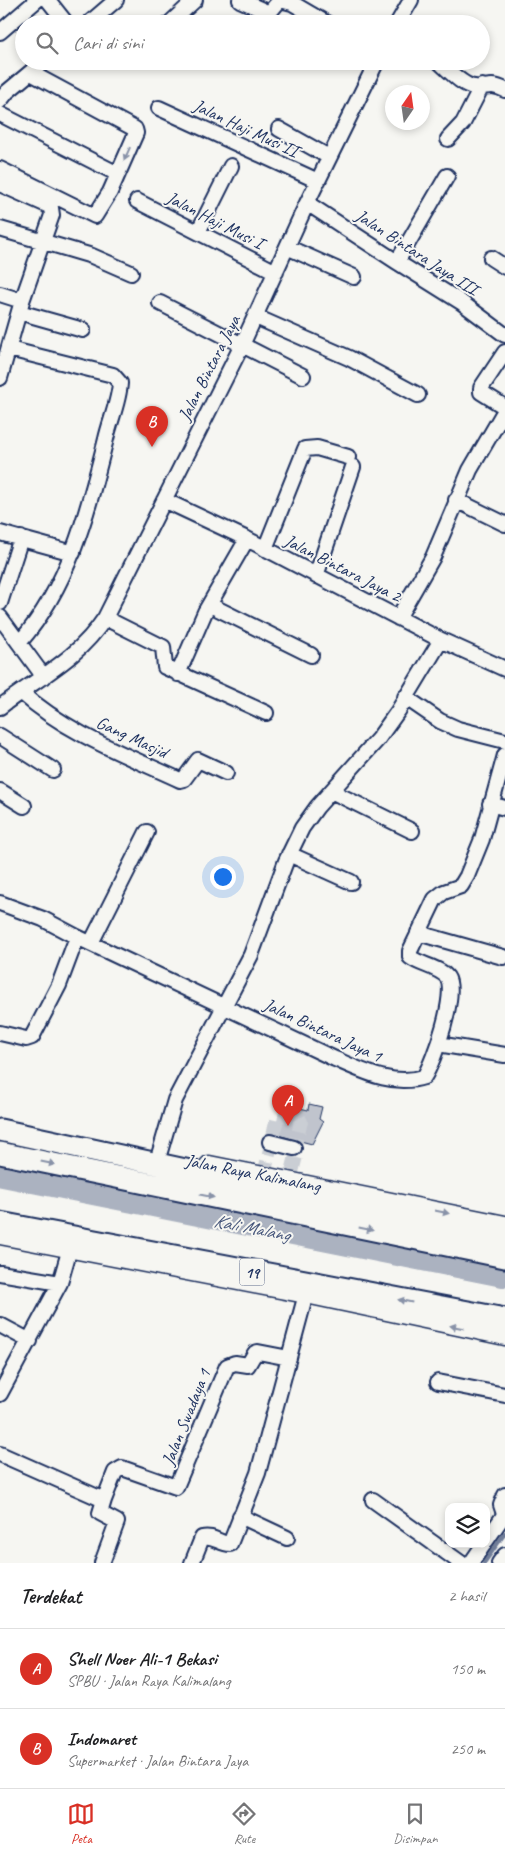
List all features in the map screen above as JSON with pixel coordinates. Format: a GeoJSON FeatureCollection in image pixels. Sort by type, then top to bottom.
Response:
{"type":"FeatureCollection","features":[{"type":"Feature","properties":{"kind":"highway"},"geometry":{"type":"LineString","coordinates":[[0,1130],[505,1239]]}},
{"type":"Feature","properties":{"kind":"highway"},"geometry":{"type":"LineString","coordinates":[[0,1153],[505,1257]]}},
{"type":"Feature","properties":{"kind":"highway","name":"19"},"geometry":{"type":"LineString","coordinates":[[0,1223],[505,1319]]}},
{"type":"Feature","properties":{"kind":"main road","name":"Jalan Raya Kalimalang"},"geometry":{"type":"LineString","coordinates":[[0,1122],[505,1225]]}},
{"type":"Feature","properties":{"kind":"main road"},"geometry":{"type":"LineString","coordinates":[[0,1235],[306,1294],[505,1336]]}},
{"type":"Feature","properties":{"kind":"street"},"geometry":{"type":"LineString","coordinates":[[20,15],[37,0]]}},
{"type":"Feature","properties":{"kind":"street"},"geometry":{"type":"LineString","coordinates":[[48,0],[60,15]]}},
{"type":"Feature","properties":{"kind":"street"},"geometry":{"type":"LineString","coordinates":[[98,15],[116,0]]}},
{"type":"Feature","properties":{"kind":"street"},"geometry":{"type":"LineString","coordinates":[[178,15],[194,0]]}},
{"type":"Feature","properties":{"kind":"street"},"geometry":{"type":"LineString","coordinates":[[240,0],[269,14],[280,0],[292,3],[313,15]]}},
{"type":"Feature","properties":{"kind":"street"},"geometry":{"type":"LineString","coordinates":[[402,15],[411,0]]}},
{"type":"Feature","properties":{"kind":"street"},"geometry":{"type":"LineString","coordinates":[[0,32],[15,19]]}},
{"type":"Feature","properties":{"kind":"street"},"geometry":{"type":"LineString","coordinates":[[0,101],[7,92],[34,70]]}},
{"type":"Feature","properties":{"kind":"street","name":"Jalan Bintara Jaya"},"geometry":{"type":"LineString","coordinates":[[0,707],[74,655],[105,618],[256,317],[307,202],[372,70]]}},
{"type":"Feature","properties":{"kind":"street"},"geometry":{"type":"LineString","coordinates":[[449,70],[464,82],[474,87],[488,84],[505,90]]}},
{"type":"Feature","properties":{"kind":"street"},"geometry":{"type":"LineString","coordinates":[[0,169],[92,216],[98,214],[136,133],[135,129],[31,73]]}},
{"type":"Feature","properties":{"kind":"street"},"geometry":{"type":"LineString","coordinates":[[448,139],[463,124],[482,86]]}},
{"type":"Feature","properties":{"kind":"street","name":"Jalan Haji Musi II"},"geometry":{"type":"LineString","coordinates":[[159,108],[318,181]]}},
{"type":"Feature","properties":{"kind":"street"},"geometry":{"type":"LineString","coordinates":[[0,114],[118,174]]}},
{"type":"Feature","properties":{"kind":"street"},"geometry":{"type":"LineString","coordinates":[[279,129],[329,157]]}},
{"type":"Feature","properties":{"kind":"street"},"geometry":{"type":"LineString","coordinates":[[198,232],[231,166]]}},
{"type":"Feature","properties":{"kind":"street"},"geometry":{"type":"LineString","coordinates":[[397,262],[447,176]]}},
{"type":"Feature","properties":{"kind":"street"},"geometry":{"type":"LineString","coordinates":[[0,184],[51,208],[52,215],[21,307],[0,378]]}},
{"type":"Feature","properties":{"kind":"street","name":"Jalan Haji Musi I"},"geometry":{"type":"LineString","coordinates":[[137,201],[276,272]]}},
{"type":"Feature","properties":{"kind":"street","name":"Jalan Bintara Jaya III"},"geometry":{"type":"LineString","coordinates":[[307,202],[504,332]]}},
{"type":"Feature","properties":{"kind":"street"},"geometry":{"type":"LineString","coordinates":[[0,229],[92,256],[131,272]]}},
{"type":"Feature","properties":{"kind":"street"},"geometry":{"type":"LineString","coordinates":[[288,247],[354,276]]}},
{"type":"Feature","properties":{"kind":"street"},"geometry":{"type":"LineString","coordinates":[[491,258],[505,268]]}},
{"type":"Feature","properties":{"kind":"street"},"geometry":{"type":"LineString","coordinates":[[0,294],[21,307],[83,330]]}},
{"type":"Feature","properties":{"kind":"street"},"geometry":{"type":"LineString","coordinates":[[160,303],[303,376]]}},
{"type":"Feature","properties":{"kind":"street"},"geometry":{"type":"LineString","coordinates":[[256,317],[349,358],[418,395]]}},
{"type":"Feature","properties":{"kind":"street"},"geometry":{"type":"LineString","coordinates":[[9,349],[113,375],[120,383],[94,489],[73,553],[39,620],[20,642]]}},
{"type":"Feature","properties":{"kind":"street"},"geometry":{"type":"LineString","coordinates":[[398,618],[433,557],[470,470],[505,409],[481,392],[480,388],[505,352]]}},
{"type":"Feature","properties":{"kind":"street"},"geometry":{"type":"LineString","coordinates":[[264,549],[305,449],[317,448],[350,462],[316,576]]}},
{"type":"Feature","properties":{"kind":"street","name":"Jalan Bintara Jaya 2"},"geometry":{"type":"LineString","coordinates":[[164,500],[246,539],[441,640],[505,669]]}},
{"type":"Feature","properties":{"kind":"street"},"geometry":{"type":"LineString","coordinates":[[456,500],[505,524]]}},
{"type":"Feature","properties":{"kind":"street"},"geometry":{"type":"LineString","coordinates":[[0,533],[73,553]]}},
{"type":"Feature","properties":{"kind":"street"},"geometry":{"type":"LineString","coordinates":[[0,603],[21,538]]}},
{"type":"Feature","properties":{"kind":"street"},"geometry":{"type":"LineString","coordinates":[[178,674],[205,612],[246,539]]}},
{"type":"Feature","properties":{"kind":"street"},"geometry":{"type":"LineString","coordinates":[[210,605],[311,655]]}},
{"type":"Feature","properties":{"kind":"street"},"geometry":{"type":"LineString","coordinates":[[0,617],[44,677]]}},
{"type":"Feature","properties":{"kind":"street"},"geometry":{"type":"LineString","coordinates":[[105,618],[163,647],[166,666],[178,674],[266,713]]}},
{"type":"Feature","properties":{"kind":"street"},"geometry":{"type":"LineString","coordinates":[[159,1155],[175,1100],[251,955],[289,854],[302,828],[378,739],[441,640]]}},
{"type":"Feature","properties":{"kind":"street","name":"Gang Masjid"},"geometry":{"type":"LineString","coordinates":[[21,692],[35,705],[80,733],[180,780],[184,779],[198,760],[226,773]]}},
{"type":"Feature","properties":{"kind":"street"},"geometry":{"type":"LineString","coordinates":[[405,697],[440,722],[458,729],[505,741]]}},
{"type":"Feature","properties":{"kind":"street"},"geometry":{"type":"LineString","coordinates":[[0,736],[53,770]]}},
{"type":"Feature","properties":{"kind":"street","name":"Jalan Bintara Jaya 1"},"geometry":{"type":"LineString","coordinates":[[0,903],[43,918],[77,937],[335,1059],[375,1076],[399,1080],[424,1077],[431,1067],[438,1044],[450,997],[450,983],[445,976],[410,957],[418,933],[435,899],[444,892],[461,886],[468,876],[482,839],[490,804],[505,755]]}},
{"type":"Feature","properties":{"kind":"street"},"geometry":{"type":"LineString","coordinates":[[0,790],[24,806]]}},
{"type":"Feature","properties":{"kind":"street"},"geometry":{"type":"LineString","coordinates":[[333,792],[412,831]]}},
{"type":"Feature","properties":{"kind":"street"},"geometry":{"type":"LineString","coordinates":[[490,804],[505,808]]}},
{"type":"Feature","properties":{"kind":"street"},"geometry":{"type":"LineString","coordinates":[[91,943],[147,832]]}},
{"type":"Feature","properties":{"kind":"street"},"geometry":{"type":"LineString","coordinates":[[289,854],[351,882]]}},
{"type":"Feature","properties":{"kind":"street"},"geometry":{"type":"LineString","coordinates":[[418,933],[503,957]]}},
{"type":"Feature","properties":{"kind":"street"},"geometry":{"type":"LineString","coordinates":[[0,1033],[26,1039],[32,1037],[59,985],[77,937]]}},
{"type":"Feature","properties":{"kind":"street"},"geometry":{"type":"LineString","coordinates":[[438,1044],[505,1054]]}},
{"type":"Feature","properties":{"kind":"street"},"geometry":{"type":"LineString","coordinates":[[270,1142],[294,1148]]}},
{"type":"Feature","properties":{"kind":"street"},"geometry":{"type":"LineString","coordinates":[[0,1394],[60,1283],[70,1248]]}},
{"type":"Feature","properties":{"kind":"street"},"geometry":{"type":"LineString","coordinates":[[0,1273],[60,1283]]}},
{"type":"Feature","properties":{"kind":"street"},"geometry":{"type":"LineString","coordinates":[[192,1563],[202,1538],[208,1536],[230,1544],[258,1472],[306,1294]]}},
{"type":"Feature","properties":{"kind":"street"},"geometry":{"type":"LineString","coordinates":[[0,1325],[30,1341]]}},
{"type":"Feature","properties":{"kind":"street","name":"Jalan Swadaya 1"},"geometry":{"type":"LineString","coordinates":[[104,1500],[115,1472],[122,1468],[173,1487],[178,1486],[227,1366],[235,1363],[248,1365],[255,1353],[258,1352],[290,1358]]}},
{"type":"Feature","properties":{"kind":"street"},"geometry":{"type":"LineString","coordinates":[[438,1382],[505,1395]]}},
{"type":"Feature","properties":{"kind":"street"},"geometry":{"type":"LineString","coordinates":[[0,1454],[104,1500],[100,1513],[117,1522],[102,1563]]}},
{"type":"Feature","properties":{"kind":"street"},"geometry":{"type":"LineString","coordinates":[[490,1535],[504,1516],[501,1504],[505,1495]]}},
{"type":"Feature","properties":{"kind":"street"},"geometry":{"type":"LineString","coordinates":[[374,1500],[461,1563]]}},
{"type":"Feature","properties":{"kind":"street"},"geometry":{"type":"LineString","coordinates":[[240,1516],[287,1538]]}},
{"type":"Feature","properties":{"kind":"street"},"geometry":{"type":"LineString","coordinates":[[471,1563],[481,1548]]}},
{"type":"Feature","properties":{"kind":"street"},"geometry":{"type":"LineString","coordinates":[[499,1563],[505,1555]]}},
{"type":"Feature","properties":{"kind":"building"},"geometry":{"type":"Polygon","coordinates":[[[284,1104],[308,1110],[309,1104],[322,1107],[319,1119],[323,1122],[312,1144],[277,1135],[284,1104]]]}},
{"type":"Feature","properties":{"kind":"waterway","name":"Kali Malang"},"geometry":{"type":"LineString","coordinates":[[0,1176],[505,1277]]}},
{"type":"Feature","properties":{"kind":"waterway"},"geometry":{"type":"LineString","coordinates":[[484,1563],[505,1533]]}},
{"type":"Feature","properties":{"kind":"tunnel"},"geometry":{"type":"LineString","coordinates":[[264,1175],[278,1114],[299,1118],[301,1122],[294,1148],[297,1152],[290,1180]]}},
{"type":"Feature","properties":{"kind":"place","name":"Indomaret"},"geometry":{"type":"Point","coordinates":[152,447]}},
{"type":"Feature","properties":{"kind":"place","name":"Shell Noer Ali-1 Bekasi"},"geometry":{"type":"Point","coordinates":[288,1126]}}]}
